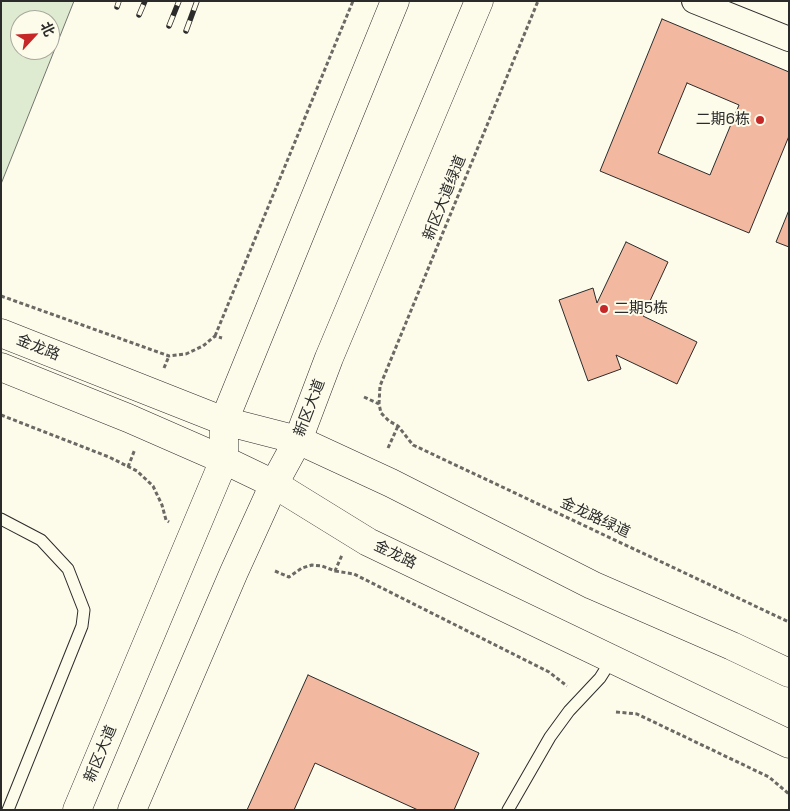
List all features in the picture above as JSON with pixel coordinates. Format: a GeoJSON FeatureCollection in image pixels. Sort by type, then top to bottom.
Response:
{"type":"FeatureCollection","features":[{"type":"Feature","properties":{"kind":"main road","name":"新区大道"},"geometry":{"type":"LineString","coordinates":[[78,810],[224,460],[224,421],[395,1]]}},
{"type":"Feature","properties":{"kind":"main road","name":"新区大道"},"geometry":{"type":"LineString","coordinates":[[132,810],[234,572],[274,484],[298,440],[329,358],[479,1]]}},
{"type":"Feature","properties":{"kind":"main road","name":"金龙路"},"geometry":{"type":"LineString","coordinates":[[1,333],[224,421],[298,440],[391,483],[592,585],[789,673]]}},
{"type":"Feature","properties":{"kind":"main road","name":"金龙路"},"geometry":{"type":"LineString","coordinates":[[1,367],[136,421],[224,460],[274,484],[368,542],[789,744]]}},
{"type":"Feature","properties":{"kind":"street"},"geometry":{"type":"LineString","coordinates":[[694,1],[789,39]]}},
{"type":"Feature","properties":{"kind":"lane"},"geometry":{"type":"LineString","coordinates":[[1,519],[41,540],[68,569],[84,610],[82,626],[8,810]]}},
{"type":"Feature","properties":{"kind":"lane"},"geometry":{"type":"LineString","coordinates":[[508,810],[550,738],[569,711],[600,678],[612,659]]}},
{"type":"Feature","properties":{"kind":"path"},"geometry":{"type":"LineString","coordinates":[[1,296],[168,356],[186,354],[203,346],[215,336],[353,1]]}},
{"type":"Feature","properties":{"kind":"path","name":"新区大道绿道"},"geometry":{"type":"LineString","coordinates":[[380,404],[380,386],[538,1]]}},
{"type":"Feature","properties":{"kind":"path"},"geometry":{"type":"LineString","coordinates":[[215,336],[222,338]]}},
{"type":"Feature","properties":{"kind":"path"},"geometry":{"type":"LineString","coordinates":[[164,368],[168,356]]}},
{"type":"Feature","properties":{"kind":"path"},"geometry":{"type":"LineString","coordinates":[[364,397],[380,404]]}},
{"type":"Feature","properties":{"kind":"path","name":"金龙路绿道"},"geometry":{"type":"LineString","coordinates":[[380,404],[381,414],[389,422],[398,426],[414,445],[789,622]]}},
{"type":"Feature","properties":{"kind":"path"},"geometry":{"type":"LineString","coordinates":[[1,415],[109,457],[137,472],[152,486],[162,505],[166,520],[173,523]]}},
{"type":"Feature","properties":{"kind":"path"},"geometry":{"type":"LineString","coordinates":[[388,448],[398,426]]}},
{"type":"Feature","properties":{"kind":"path"},"geometry":{"type":"LineString","coordinates":[[128,467],[137,443]]}},
{"type":"Feature","properties":{"kind":"path"},"geometry":{"type":"LineString","coordinates":[[334,571],[342,555]]}},
{"type":"Feature","properties":{"kind":"path"},"geometry":{"type":"LineString","coordinates":[[275,571],[289,577],[302,568],[312,565],[354,574],[549,672],[567,686]]}},
{"type":"Feature","properties":{"kind":"path"},"geometry":{"type":"LineString","coordinates":[[616,712],[637,714],[769,777],[789,794]]}},
{"type":"Feature","properties":{"kind":"green space"},"geometry":{"type":"Polygon","coordinates":[[[1,1],[74,1],[60,36],[60,10],[10,10],[10,60],[50,60],[1,184],[1,1]]]}},
{"type":"Feature","properties":{"kind":"building","name":"二期6栋"},"geometry":{"type":"Polygon","coordinates":[[[662,19],[789,72],[789,136],[749,233],[600,171],[662,19]],[[687,83],[658,153],[710,175],[739,105],[687,83]]]}},
{"type":"Feature","properties":{"kind":"building"},"geometry":{"type":"Polygon","coordinates":[[[789,210],[789,247],[776,242],[789,210]]]}},
{"type":"Feature","properties":{"kind":"building","name":"二期5栋"},"geometry":{"type":"Polygon","coordinates":[[[626,242],[668,262],[643,316],[697,342],[677,384],[616,355],[621,369],[588,381],[559,300],[593,288],[597,303],[626,242]]]}},
{"type":"Feature","properties":{"kind":"building"},"geometry":{"type":"Polygon","coordinates":[[[308,675],[479,753],[454,810],[418,810],[315,763],[294,810],[247,810],[308,675]]]}},
{"type":"Feature","properties":{"kind":"railway"},"geometry":{"type":"LineString","coordinates":[[117,7],[119,1]]}},
{"type":"Feature","properties":{"kind":"railway"},"geometry":{"type":"LineString","coordinates":[[139,15],[145,1]]}},
{"type":"Feature","properties":{"kind":"railway"},"geometry":{"type":"LineString","coordinates":[[169,26],[179,1]]}},
{"type":"Feature","properties":{"kind":"railway"},"geometry":{"type":"LineString","coordinates":[[186,31],[197,1]]}},
{"type":"Feature","properties":{"kind":"place","name":"二期6栋"},"geometry":{"type":"Point","coordinates":[760,120]}},
{"type":"Feature","properties":{"kind":"place","name":"二期5栋"},"geometry":{"type":"Point","coordinates":[604,309]}}]}
